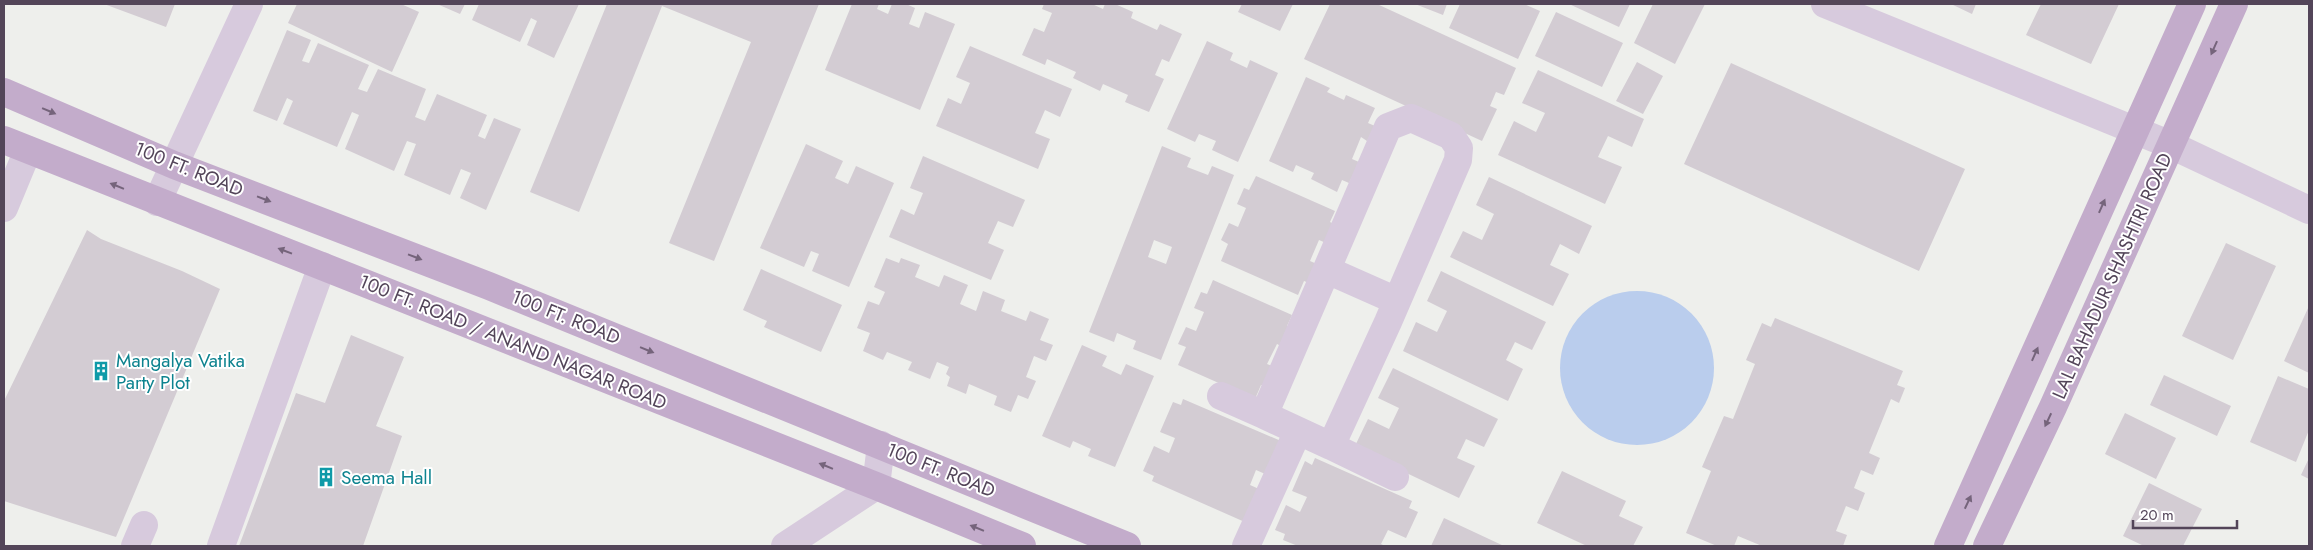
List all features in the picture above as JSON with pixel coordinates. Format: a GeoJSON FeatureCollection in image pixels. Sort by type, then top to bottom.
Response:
{"type":"FeatureCollection","features":[{"type":"Feature","properties":{"kind":"main road"},"geometry":{"type":"LineString","coordinates":[[1948,546],[2192,4]]}},
{"type":"Feature","properties":{"kind":"main road","name":"LAL BAHADUR SHASHTRI ROAD"},"geometry":{"type":"LineString","coordinates":[[1988,546],[2054,408],[2234,4]]}},
{"type":"Feature","properties":{"kind":"main road","name":"100 FT. ROAD"},"geometry":{"type":"LineString","coordinates":[[4,92],[174,165],[489,286],[1127,546]]}},
{"type":"Feature","properties":{"kind":"main road","name":"100 FT. ROAD / ANAND NAGAR ROAD"},"geometry":{"type":"LineString","coordinates":[[16,145],[876,486],[1022,546]]}},
{"type":"Feature","properties":{"kind":"street"},"geometry":{"type":"LineString","coordinates":[[157,202],[248,4]]}},
{"type":"Feature","properties":{"kind":"street"},"geometry":{"type":"LineString","coordinates":[[1825,4],[2135,132],[2171,145],[2309,210]]}},
{"type":"Feature","properties":{"kind":"street"},"geometry":{"type":"LineString","coordinates":[[1264,415],[1388,127],[1411,118],[1451,136],[1459,148],[1458,160],[1331,446]]}},
{"type":"Feature","properties":{"kind":"street"},"geometry":{"type":"LineString","coordinates":[[4,208],[16,145]]}},
{"type":"Feature","properties":{"kind":"street"},"geometry":{"type":"LineString","coordinates":[[222,546],[322,266]]}},
{"type":"Feature","properties":{"kind":"street"},"geometry":{"type":"LineString","coordinates":[[1328,270],[1397,301]]}},
{"type":"Feature","properties":{"kind":"street"},"geometry":{"type":"LineString","coordinates":[[1221,396],[1395,477]]}},
{"type":"Feature","properties":{"kind":"street"},"geometry":{"type":"LineString","coordinates":[[1246,546],[1298,431]]}},
{"type":"Feature","properties":{"kind":"street"},"geometry":{"type":"LineString","coordinates":[[785,546],[876,486],[881,446]]}},
{"type":"Feature","properties":{"kind":"shaded area"},"geometry":{"type":"Polygon","coordinates":[[[1637,291],[1666,297],[1680,304],[1691,314],[1701,325],[1708,339],[1714,368],[1708,397],[1701,411],[1691,422],[1680,432],[1666,439],[1637,445],[1608,439],[1594,432],[1583,422],[1573,411],[1566,397],[1560,368],[1566,339],[1573,325],[1583,314],[1594,304],[1608,297],[1637,291]]]}},
{"type":"Feature","properties":{"kind":"building"},"geometry":{"type":"Polygon","coordinates":[[[104,4],[175,4],[166,27],[104,4]]]}},
{"type":"Feature","properties":{"kind":"building"},"geometry":{"type":"Polygon","coordinates":[[[297,4],[401,4],[419,12],[392,72],[288,23],[297,4]]]}},
{"type":"Feature","properties":{"kind":"building"},"geometry":{"type":"Polygon","coordinates":[[[437,4],[465,4],[460,14],[437,4]]]}},
{"type":"Feature","properties":{"kind":"building"},"geometry":{"type":"Polygon","coordinates":[[[479,4],[579,4],[554,58],[527,45],[537,21],[531,18],[520,42],[472,20],[479,4]]]}},
{"type":"Feature","properties":{"kind":"building"},"geometry":{"type":"Polygon","coordinates":[[[607,4],[819,4],[714,261],[669,243],[751,42],[662,6],[579,212],[530,192],[607,4]]]}},
{"type":"Feature","properties":{"kind":"building"},"geometry":{"type":"Polygon","coordinates":[[[852,4],[879,4],[877,9],[888,14],[892,4],[906,4],[915,8],[909,24],[919,28],[925,12],[955,24],[920,110],[825,70],[852,4]]]}},
{"type":"Feature","properties":{"kind":"building"},"geometry":{"type":"Polygon","coordinates":[[[1044,4],[1092,4],[1103,9],[1105,4],[1115,4],[1133,12],[1131,18],[1157,30],[1160,24],[1182,34],[1169,62],[1162,59],[1155,75],[1164,79],[1149,112],[1125,102],[1128,95],[1103,84],[1100,91],[1073,78],[1076,72],[1047,59],[1045,65],[1022,55],[1034,28],[1044,32],[1052,13],[1042,9],[1044,4]]]}},
{"type":"Feature","properties":{"kind":"building"},"geometry":{"type":"Polygon","coordinates":[[[1242,4],[1293,4],[1280,31],[1238,12],[1242,4]]]}},
{"type":"Feature","properties":{"kind":"building"},"geometry":{"type":"Polygon","coordinates":[[[1330,4],[1377,4],[1516,68],[1504,95],[1496,92],[1490,106],[1497,109],[1482,141],[1304,59],[1330,4]]]}},
{"type":"Feature","properties":{"kind":"building"},"geometry":{"type":"Polygon","coordinates":[[[1415,4],[1447,4],[1443,15],[1415,4]]]}},
{"type":"Feature","properties":{"kind":"building"},"geometry":{"type":"Polygon","coordinates":[[[1460,4],[1524,4],[1540,11],[1518,59],[1449,28],[1460,4]]]}},
{"type":"Feature","properties":{"kind":"building"},"geometry":{"type":"Polygon","coordinates":[[[1569,4],[1630,4],[1619,27],[1569,4]]]}},
{"type":"Feature","properties":{"kind":"building"},"geometry":{"type":"Polygon","coordinates":[[[1653,4],[1705,4],[1675,64],[1634,43],[1653,4]]]}},
{"type":"Feature","properties":{"kind":"building"},"geometry":{"type":"Polygon","coordinates":[[[1951,4],[1976,4],[1972,14],[1951,4]]]}},
{"type":"Feature","properties":{"kind":"building"},"geometry":{"type":"Polygon","coordinates":[[[2041,4],[2119,4],[2091,64],[2026,35],[2041,4]]]}},
{"type":"Feature","properties":{"kind":"building"},"geometry":{"type":"Polygon","coordinates":[[[1556,12],[1623,43],[1602,87],[1535,56],[1556,12]]]}},
{"type":"Feature","properties":{"kind":"building"},"geometry":{"type":"Polygon","coordinates":[[[287,30],[311,40],[302,61],[309,63],[318,43],[369,65],[358,89],[367,92],[378,69],[426,89],[415,117],[425,121],[437,94],[487,115],[478,136],[485,139],[494,118],[521,129],[486,210],[460,198],[471,173],[461,169],[450,195],[404,175],[416,144],[407,141],[394,171],[345,149],[359,115],[352,112],[337,147],[283,124],[293,101],[287,98],[277,121],[253,111],[287,30]]]}},
{"type":"Feature","properties":{"kind":"building"},"geometry":{"type":"Polygon","coordinates":[[[1207,41],[1233,53],[1230,60],[1247,68],[1250,60],[1278,73],[1238,162],[1212,150],[1216,141],[1199,134],[1195,142],[1167,129],[1207,41]]]}},
{"type":"Feature","properties":{"kind":"building"},"geometry":{"type":"Polygon","coordinates":[[[970,46],[1072,89],[1060,117],[1045,110],[1035,133],[1050,139],[1038,169],[936,126],[948,98],[961,104],[970,83],[956,77],[970,46]]]}},
{"type":"Feature","properties":{"kind":"building"},"geometry":{"type":"Polygon","coordinates":[[[1637,62],[1663,76],[1643,114],[1616,101],[1637,62]]]}},
{"type":"Feature","properties":{"kind":"building"},"geometry":{"type":"Polygon","coordinates":[[[1731,63],[1965,169],[1919,271],[1684,164],[1731,63]]]}},
{"type":"Feature","properties":{"kind":"building"},"geometry":{"type":"Polygon","coordinates":[[[1538,70],[1644,119],[1632,147],[1608,136],[1598,157],[1622,167],[1605,204],[1498,155],[1514,121],[1536,132],[1545,113],[1522,103],[1538,70]]]}},
{"type":"Feature","properties":{"kind":"building"},"geometry":{"type":"Polygon","coordinates":[[[1306,77],[1330,88],[1327,92],[1344,100],[1346,95],[1375,108],[1368,123],[1375,126],[1367,141],[1361,137],[1352,159],[1359,162],[1349,183],[1342,180],[1337,192],[1311,179],[1314,173],[1296,165],[1293,172],[1269,161],[1306,77]]]}},
{"type":"Feature","properties":{"kind":"building"},"geometry":{"type":"Polygon","coordinates":[[[806,144],[843,161],[835,178],[848,184],[856,166],[894,183],[849,287],[812,271],[819,254],[811,251],[804,267],[760,248],[806,144]]]}},
{"type":"Feature","properties":{"kind":"building"},"geometry":{"type":"Polygon","coordinates":[[[1162,146],[1191,158],[1187,167],[1208,175],[1212,166],[1234,175],[1161,360],[1133,349],[1136,341],[1117,333],[1114,342],[1089,332],[1162,146]],[[1154,240],[1148,257],[1166,264],[1172,247],[1154,240]]]}},
{"type":"Feature","properties":{"kind":"building"},"geometry":{"type":"Polygon","coordinates":[[[923,156],[1025,200],[1013,227],[998,221],[988,243],[1004,250],[991,280],[889,237],[901,209],[914,215],[923,193],[910,188],[923,156]]]}},
{"type":"Feature","properties":{"kind":"building"},"geometry":{"type":"Polygon","coordinates":[[[1256,176],[1335,211],[1330,222],[1334,224],[1326,243],[1319,240],[1310,261],[1317,264],[1309,283],[1304,281],[1298,295],[1221,261],[1228,244],[1221,240],[1229,223],[1238,227],[1246,208],[1237,204],[1244,188],[1249,190],[1256,176]]]}},
{"type":"Feature","properties":{"kind":"building"},"geometry":{"type":"Polygon","coordinates":[[[1489,177],[1592,226],[1579,254],[1560,244],[1550,265],[1569,274],[1553,306],[1450,257],[1463,231],[1482,240],[1494,214],[1476,205],[1489,177]]]}},
{"type":"Feature","properties":{"kind":"building","name":"Mangalya Vatika Party Plot"},"geometry":{"type":"Polygon","coordinates":[[[87,230],[101,239],[182,271],[220,289],[116,537],[4,501],[4,401],[87,230]]]}},
{"type":"Feature","properties":{"kind":"building"},"geometry":{"type":"Polygon","coordinates":[[[2226,243],[2276,266],[2233,360],[2182,336],[2226,243]]]}},
{"type":"Feature","properties":{"kind":"building"},"geometry":{"type":"Polygon","coordinates":[[[886,258],[899,263],[901,258],[920,265],[915,277],[939,287],[944,275],[968,285],[960,304],[976,311],[983,291],[1005,300],[1001,311],[1026,321],[1030,311],[1049,319],[1040,340],[1053,345],[1046,361],[1034,356],[1026,377],[1036,381],[1028,399],[1018,395],[1011,412],[994,405],[997,396],[969,384],[966,394],[947,386],[950,377],[946,374],[949,367],[937,362],[930,379],[908,370],[912,362],[887,352],[883,360],[863,351],[870,333],[857,328],[868,301],[879,305],[885,292],[874,287],[886,258]]]}},
{"type":"Feature","properties":{"kind":"building"},"geometry":{"type":"Polygon","coordinates":[[[761,269],[842,305],[821,352],[764,327],[767,321],[743,310],[761,269]]]}},
{"type":"Feature","properties":{"kind":"building"},"geometry":{"type":"Polygon","coordinates":[[[1441,271],[1546,322],[1532,350],[1515,342],[1506,360],[1523,369],[1508,401],[1403,351],[1416,322],[1437,332],[1447,311],[1427,301],[1441,271]]]}},
{"type":"Feature","properties":{"kind":"building"},"geometry":{"type":"Polygon","coordinates":[[[1213,280],[1292,315],[1287,326],[1291,328],[1283,347],[1277,344],[1267,364],[1275,367],[1266,387],[1261,385],[1255,399],[1178,365],[1186,347],[1178,344],[1186,327],[1196,331],[1204,312],[1194,308],[1201,292],[1207,294],[1213,280]]]}},
{"type":"Feature","properties":{"kind":"building"},"geometry":{"type":"Polygon","coordinates":[[[2309,306],[2309,373],[2284,361],[2309,306]]]}},
{"type":"Feature","properties":{"kind":"building"},"geometry":{"type":"Polygon","coordinates":[[[1775,318],[1903,371],[1897,385],[1905,388],[1899,403],[1891,399],[1869,453],[1880,458],[1873,475],[1861,470],[1854,488],[1865,493],[1858,511],[1846,506],[1836,531],[1847,535],[1843,546],[1762,546],[1738,536],[1734,546],[1717,546],[1686,533],[1711,471],[1702,467],[1724,416],[1733,419],[1755,364],[1746,360],[1762,323],[1771,327],[1775,318]]]}},
{"type":"Feature","properties":{"kind":"building","name":"Seema Hall"},"geometry":{"type":"Polygon","coordinates":[[[351,335],[404,357],[376,426],[402,436],[363,546],[239,546],[296,393],[325,403],[351,335]]]}},
{"type":"Feature","properties":{"kind":"building"},"geometry":{"type":"Polygon","coordinates":[[[1082,345],[1107,356],[1102,366],[1121,375],[1126,364],[1154,376],[1115,467],[1088,456],[1091,449],[1073,441],[1070,448],[1042,436],[1082,345]]]}},
{"type":"Feature","properties":{"kind":"building"},"geometry":{"type":"Polygon","coordinates":[[[1393,368],[1498,419],[1484,447],[1466,439],[1457,458],[1475,466],[1459,498],[1354,448],[1368,419],[1389,429],[1399,408],[1378,398],[1393,368]]]}},
{"type":"Feature","properties":{"kind":"building"},"geometry":{"type":"Polygon","coordinates":[[[2164,375],[2231,406],[2217,436],[2150,405],[2164,375]]]}},
{"type":"Feature","properties":{"kind":"building"},"geometry":{"type":"Polygon","coordinates":[[[2278,376],[2309,389],[2309,430],[2296,462],[2250,442],[2278,376]]]}},
{"type":"Feature","properties":{"kind":"building"},"geometry":{"type":"Polygon","coordinates":[[[1183,399],[1281,441],[1274,478],[1256,470],[1250,485],[1268,493],[1247,523],[1152,481],[1154,476],[1143,471],[1154,446],[1169,453],[1175,438],[1160,432],[1173,402],[1181,405],[1183,399]]]}},
{"type":"Feature","properties":{"kind":"building"},"geometry":{"type":"Polygon","coordinates":[[[2125,413],[2176,438],[2156,479],[2105,454],[2125,413]]]}},
{"type":"Feature","properties":{"kind":"building"},"geometry":{"type":"Polygon","coordinates":[[[1315,458],[1412,501],[1409,508],[1418,512],[1406,538],[1388,530],[1381,544],[1385,546],[1298,546],[1283,540],[1285,534],[1275,530],[1286,505],[1300,512],[1307,497],[1292,491],[1305,461],[1312,465],[1315,458]]]}},
{"type":"Feature","properties":{"kind":"building"},"geometry":{"type":"Polygon","coordinates":[[[2309,458],[2309,479],[2301,475],[2309,458]]]}},
{"type":"Feature","properties":{"kind":"building"},"geometry":{"type":"Polygon","coordinates":[[[1562,471],[1626,501],[1619,516],[1643,527],[1633,546],[1587,546],[1537,523],[1562,471]]]}},
{"type":"Feature","properties":{"kind":"building"},"geometry":{"type":"Polygon","coordinates":[[[2149,483],[2202,509],[2183,546],[2144,546],[2123,536],[2149,483]]]}},
{"type":"Feature","properties":{"kind":"building"},"geometry":{"type":"Polygon","coordinates":[[[1444,518],[1504,546],[1431,546],[1444,518]]]}},
{"type":"Feature","properties":{"kind":"place","name":"Mangalya Vatika Party Plot"},"geometry":{"type":"Point","coordinates":[101,371]}},
{"type":"Feature","properties":{"kind":"place","name":"Seema Hall"},"geometry":{"type":"Point","coordinates":[326,477]}}]}
